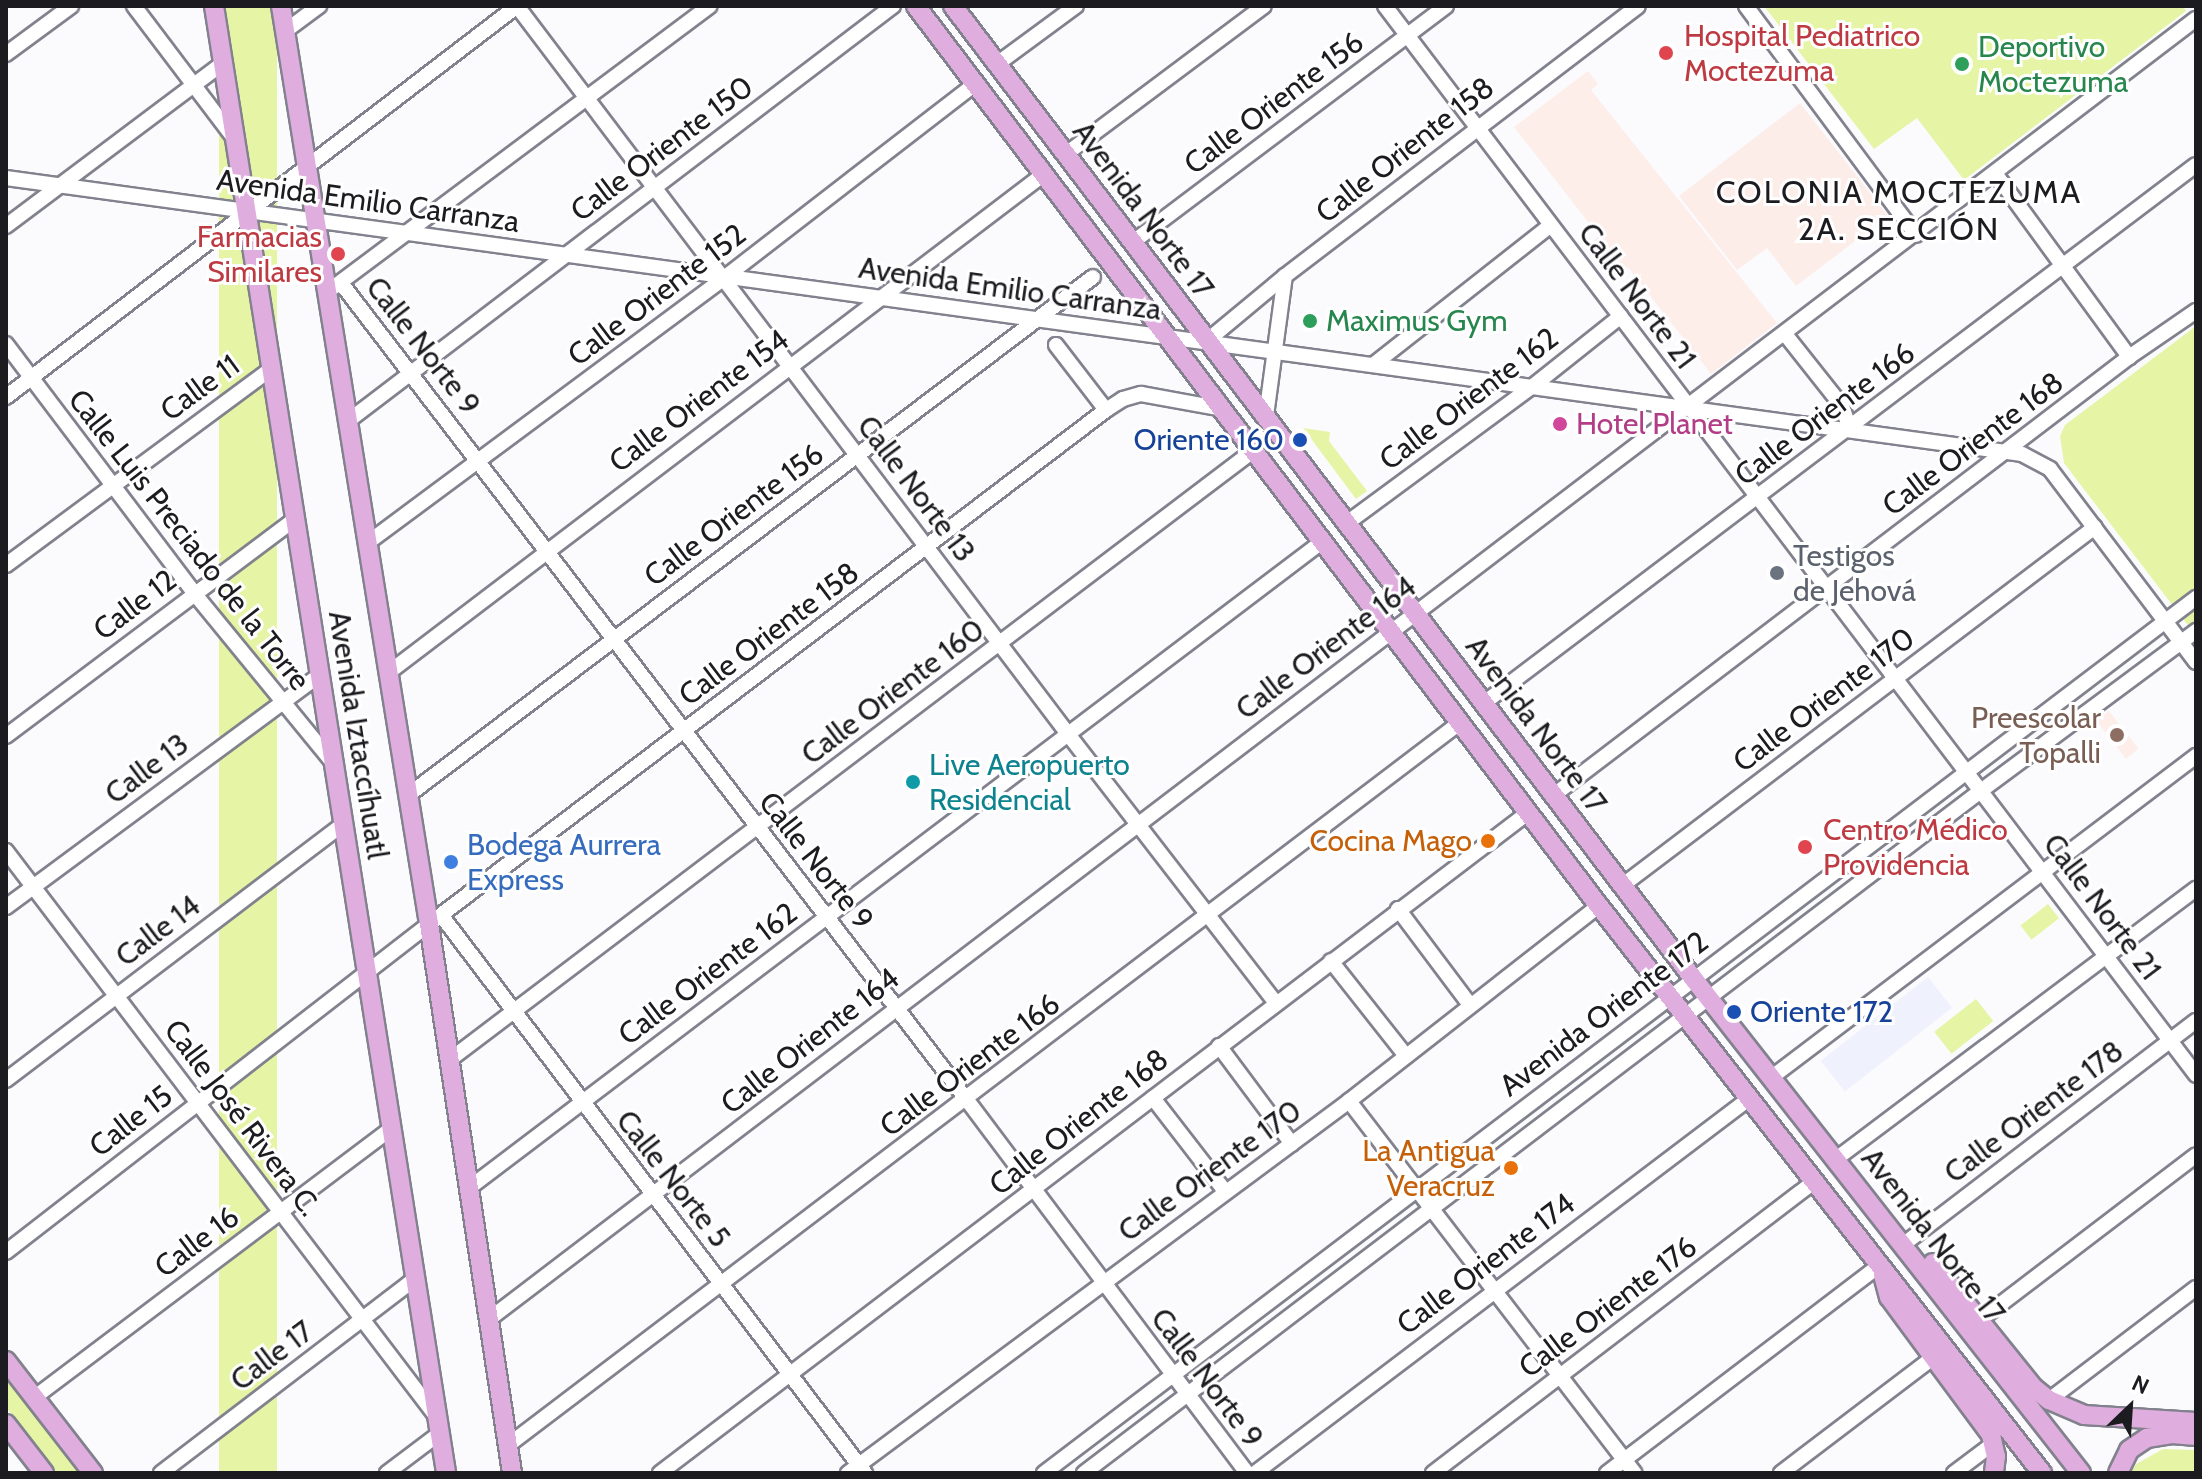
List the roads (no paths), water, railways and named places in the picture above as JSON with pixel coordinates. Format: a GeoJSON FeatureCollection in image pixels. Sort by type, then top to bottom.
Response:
{"type":"FeatureCollection","features":[{"type":"Feature","properties":{"kind":"main road","name":"Avenida Iztaccíhuatl"},"geometry":{"type":"LineString","coordinates":[[214,6],[446,1473]]}},
{"type":"Feature","properties":{"kind":"main road","name":"Avenida Iztaccíhuatl"},"geometry":{"type":"LineString","coordinates":[[281,6],[317,219],[334,287],[348,421],[407,796],[435,920],[448,1061],[512,1473]]}},
{"type":"Feature","properties":{"kind":"main road","name":"Avenida Norte 17"},"geometry":{"type":"LineString","coordinates":[[916,6],[1599,906],[2042,1473]]}},
{"type":"Feature","properties":{"kind":"main road","name":"Avenida Norte 17"},"geometry":{"type":"LineString","coordinates":[[953,6],[1693,978],[2081,1473]]}},
{"type":"Feature","properties":{"kind":"main road"},"geometry":{"type":"LineString","coordinates":[[1904,1244],[1934,1263],[2034,1388],[2049,1400],[2084,1415],[2196,1422]]}},
{"type":"Feature","properties":{"kind":"main road"},"geometry":{"type":"LineString","coordinates":[[1880,1265],[1889,1297],[1994,1443],[1994,1473]]}},
{"type":"Feature","properties":{"kind":"main road"},"geometry":{"type":"LineString","coordinates":[[6,1361],[93,1473]]}},
{"type":"Feature","properties":{"kind":"main road"},"geometry":{"type":"LineString","coordinates":[[6,1424],[44,1473]]}},
{"type":"Feature","properties":{"kind":"main road"},"geometry":{"type":"LineString","coordinates":[[2118,1473],[2125,1455],[2147,1438],[2172,1434],[2196,1436]]}},
{"type":"Feature","properties":{"kind":"street"},"geometry":{"type":"LineString","coordinates":[[6,54],[71,6]]}},
{"type":"Feature","properties":{"kind":"street"},"geometry":{"type":"LineString","coordinates":[[134,6],[236,140]]}},
{"type":"Feature","properties":{"kind":"street"},"geometry":{"type":"LineString","coordinates":[[284,32],[319,6]]}},
{"type":"Feature","properties":{"kind":"street"},"geometry":{"type":"LineString","coordinates":[[6,397],[517,6]]}},
{"type":"Feature","properties":{"kind":"street","name":"Calle Norte 13"},"geometry":{"type":"LineString","coordinates":[[517,6],[1068,734],[1140,823],[1275,1002]]}},
{"type":"Feature","properties":{"kind":"street"},"geometry":{"type":"LineString","coordinates":[[334,287],[710,6]]}},
{"type":"Feature","properties":{"kind":"street","name":"Calle Oriente 150"},"geometry":{"type":"LineString","coordinates":[[348,421],[893,6]]}},
{"type":"Feature","properties":{"kind":"street"},"geometry":{"type":"LineString","coordinates":[[997,64],[1076,6]]}},
{"type":"Feature","properties":{"kind":"street"},"geometry":{"type":"LineString","coordinates":[[1066,154],[1264,6]]}},
{"type":"Feature","properties":{"kind":"street","name":"Calle Norte 21"},"geometry":{"type":"LineString","coordinates":[[1385,6],[2196,1075]]}},
{"type":"Feature","properties":{"kind":"street","name":"Calle Oriente 156"},"geometry":{"type":"LineString","coordinates":[[1133,242],[1446,6]]}},
{"type":"Feature","properties":{"kind":"street","name":"Calle Oriente 158"},"geometry":{"type":"LineString","coordinates":[[1208,340],[1285,276],[1638,6]]}},
{"type":"Feature","properties":{"kind":"street"},"geometry":{"type":"LineString","coordinates":[[1746,6],[1916,235]]}},
{"type":"Feature","properties":{"kind":"street","name":"Calle Oriente 164"},"geometry":{"type":"LineString","coordinates":[[488,1320],[2196,19]]}},
{"type":"Feature","properties":{"kind":"street"},"geometry":{"type":"LineString","coordinates":[[6,226],[223,63]]}},
{"type":"Feature","properties":{"kind":"street","name":"Calle Oriente 152"},"geometry":{"type":"LineString","coordinates":[[366,544],[724,278],[976,83]]}},
{"type":"Feature","properties":{"kind":"street","name":"Calle Oriente 166"},"geometry":{"type":"LineString","coordinates":[[1484,703],[1760,498],[2061,265],[2196,165]]}},
{"type":"Feature","properties":{"kind":"street"},"geometry":{"type":"LineString","coordinates":[[1995,173],[2129,357]]}},
{"type":"Feature","properties":{"kind":"street","name":"Calle Oriente 154"},"geometry":{"type":"LineString","coordinates":[[388,673],[1044,174]]}},
{"type":"Feature","properties":{"kind":"street","name":"Avenida Emilio Carranza"},"geometry":{"type":"LineString","coordinates":[[6,178],[412,231],[724,278],[1208,340],[2022,454],[2050,469],[2196,662]]}},
{"type":"Feature","properties":{"kind":"street"},"geometry":{"type":"LineString","coordinates":[[1373,365],[1551,225]]}},
{"type":"Feature","properties":{"kind":"street"},"geometry":{"type":"LineString","coordinates":[[1266,416],[1285,276]]}},
{"type":"Feature","properties":{"kind":"street","name":"Calle Oriente 156"},"geometry":{"type":"LineString","coordinates":[[407,796],[1093,277]]}},
{"type":"Feature","properties":{"kind":"street","name":"Calle Norte 9"},"geometry":{"type":"LineString","coordinates":[[334,287],[412,373],[1035,1189],[1247,1473]]}},
{"type":"Feature","properties":{"kind":"street","name":"Calle Oriente 168"},"geometry":{"type":"LineString","coordinates":[[1554,795],[2129,357],[2196,311]]}},
{"type":"Feature","properties":{"kind":"street","name":"Calle Oriente 162"},"geometry":{"type":"LineString","coordinates":[[1347,523],[1533,386],[1621,316]]}},
{"type":"Feature","properties":{"kind":"street"},"geometry":{"type":"LineString","coordinates":[[1785,334],[1842,406],[1850,429]]}},
{"type":"Feature","properties":{"kind":"street","name":"Calle Luis Preciado de la Torre"},"geometry":{"type":"LineString","coordinates":[[6,344],[194,593],[334,764]]}},
{"type":"Feature","properties":{"kind":"street"},"geometry":{"type":"LineString","coordinates":[[1056,345],[1106,410]]}},
{"type":"Feature","properties":{"kind":"street","name":"Calle 11"},"geometry":{"type":"LineString","coordinates":[[6,565],[272,368]]}},
{"type":"Feature","properties":{"kind":"street","name":"Calle Oriente 158"},"geometry":{"type":"LineString","coordinates":[[366,974],[1106,410],[1123,399],[1141,394],[1223,409]]}},
{"type":"Feature","properties":{"kind":"street","name":"Calle Oriente 160"},"geometry":{"type":"LineString","coordinates":[[448,1061],[1254,450]]}},
{"type":"Feature","properties":{"kind":"street","name":"Calle 12"},"geometry":{"type":"LineString","coordinates":[[6,736],[296,518]]}},
{"type":"Feature","properties":{"kind":"street","name":"Calle Oriente 170"},"geometry":{"type":"LineString","coordinates":[[1623,885],[2095,527]]}},
{"type":"Feature","properties":{"kind":"street","name":"Calle Oriente 162"},"geometry":{"type":"LineString","coordinates":[[469,1188],[1323,541]]}},
{"type":"Feature","properties":{"kind":"street","name":"Avenida Oriente 172"},"geometry":{"type":"LineString","coordinates":[[1044,1473],[2196,598]]}},
{"type":"Feature","properties":{"kind":"street","name":"Avenida Oriente 172"},"geometry":{"type":"LineString","coordinates":[[1084,1473],[1982,790],[2196,631]]}},
{"type":"Feature","properties":{"kind":"street","name":"Calle 13"},"geometry":{"type":"LineString","coordinates":[[6,907],[280,701],[321,674]]}},
{"type":"Feature","properties":{"kind":"street","name":"Calle Oriente 166"},"geometry":{"type":"LineString","coordinates":[[507,1446],[1210,916],[1461,722]]}},
{"type":"Feature","properties":{"kind":"street"},"geometry":{"type":"LineString","coordinates":[[1772,1077],[2196,756]]}},
{"type":"Feature","properties":{"kind":"street","name":"Calle Oriente 168"},"geometry":{"type":"LineString","coordinates":[[660,1473],[791,1376],[1275,1002],[1529,812]]}},
{"type":"Feature","properties":{"kind":"street","name":"Calle 14"},"geometry":{"type":"LineString","coordinates":[[6,1080],[343,824]]}},
{"type":"Feature","properties":{"kind":"street","name":"Calle José Rivera C."},"geometry":{"type":"LineString","coordinates":[[6,851],[198,1101],[438,1424]]}},
{"type":"Feature","properties":{"kind":"street"},"geometry":{"type":"LineString","coordinates":[[1836,1159],[2196,889]]}},
{"type":"Feature","properties":{"kind":"street","name":"Calle Oriente 170"},"geometry":{"type":"LineString","coordinates":[[857,1470],[1102,1282],[1349,1101],[1599,906]]}},
{"type":"Feature","properties":{"kind":"street"},"geometry":{"type":"LineString","coordinates":[[1398,909],[1470,1005]]}},
{"type":"Feature","properties":{"kind":"street","name":"Calle Norte 5"},"geometry":{"type":"LineString","coordinates":[[435,920],[514,1012],[791,1376],[857,1470]]}},
{"type":"Feature","properties":{"kind":"street"},"geometry":{"type":"LineString","coordinates":[[1331,961],[1406,1056]]}},
{"type":"Feature","properties":{"kind":"street","name":"Calle 15"},"geometry":{"type":"LineString","coordinates":[[6,1252],[366,974]]}},
{"type":"Feature","properties":{"kind":"street","name":"Calle Oriente 178"},"geometry":{"type":"LineString","coordinates":[[1904,1244],[2196,1021]]}},
{"type":"Feature","properties":{"kind":"street"},"geometry":{"type":"LineString","coordinates":[[1219,1046],[1292,1144]]}},
{"type":"Feature","properties":{"kind":"street"},"geometry":{"type":"LineString","coordinates":[[1153,1098],[1225,1191]]}},
{"type":"Feature","properties":{"kind":"street","name":"Calle Oriente 174"},"geometry":{"type":"LineString","coordinates":[[1255,1473],[1750,1098]]}},
{"type":"Feature","properties":{"kind":"street"},"geometry":{"type":"LineString","coordinates":[[1349,1101],[1634,1473]]}},
{"type":"Feature","properties":{"kind":"street","name":"Calle 16"},"geometry":{"type":"LineString","coordinates":[[35,1397],[391,1129]]}},
{"type":"Feature","properties":{"kind":"street"},"geometry":{"type":"LineString","coordinates":[[1981,1319],[2196,1155]]}},
{"type":"Feature","properties":{"kind":"street","name":"Calle Oriente 176"},"geometry":{"type":"LineString","coordinates":[[1433,1473],[1814,1182]]}},
{"type":"Feature","properties":{"kind":"street"},"geometry":{"type":"LineString","coordinates":[[1607,1473],[1880,1265]]}},
{"type":"Feature","properties":{"kind":"street","name":"Calle 17"},"geometry":{"type":"LineString","coordinates":[[161,1473],[415,1279]]}},
{"type":"Feature","properties":{"kind":"street"},"geometry":{"type":"LineString","coordinates":[[2049,1400],[2196,1288]]}},
{"type":"Feature","properties":{"kind":"street"},"geometry":{"type":"LineString","coordinates":[[1781,1473],[1934,1357]]}},
{"type":"Feature","properties":{"kind":"street"},"geometry":{"type":"LineString","coordinates":[[387,1473],[438,1424]]}},
{"type":"Feature","properties":{"kind":"street"},"geometry":{"type":"LineString","coordinates":[[1954,1473],[1994,1443]]}},
{"type":"Feature","properties":{"kind":"place","name":"Hospital Pediatrico Moctezuma"},"geometry":{"type":"Point","coordinates":[1666,53]}},
{"type":"Feature","properties":{"kind":"place","name":"Deportivo Moctezuma"},"geometry":{"type":"Point","coordinates":[1962,64]}},
{"type":"Feature","properties":{"kind":"place","name":"Farmacias Similares"},"geometry":{"type":"Point","coordinates":[338,254]}},
{"type":"Feature","properties":{"kind":"place","name":"Maximus Gym"},"geometry":{"type":"Point","coordinates":[1310,321]}},
{"type":"Feature","properties":{"kind":"place","name":"Hotel Planet"},"geometry":{"type":"Point","coordinates":[1560,424]}},
{"type":"Feature","properties":{"kind":"place","name":"Oriente 160"},"geometry":{"type":"Point","coordinates":[1300,440]}},
{"type":"Feature","properties":{"kind":"place","name":"Testigos de Jehová"},"geometry":{"type":"Point","coordinates":[1777,573]}},
{"type":"Feature","properties":{"kind":"place","name":"Preescolar Topalli"},"geometry":{"type":"Point","coordinates":[2117,735]}},
{"type":"Feature","properties":{"kind":"place","name":"Live Aeropuerto Residencial"},"geometry":{"type":"Point","coordinates":[913,782]}},
{"type":"Feature","properties":{"kind":"place","name":"Cocina Mago"},"geometry":{"type":"Point","coordinates":[1488,841]}},
{"type":"Feature","properties":{"kind":"place","name":"Centro Médico Providencia"},"geometry":{"type":"Point","coordinates":[1805,847]}},
{"type":"Feature","properties":{"kind":"place","name":"Bodega Aurrera Express"},"geometry":{"type":"Point","coordinates":[451,862]}},
{"type":"Feature","properties":{"kind":"place","name":"Oriente 172"},"geometry":{"type":"Point","coordinates":[1734,1012]}},
{"type":"Feature","properties":{"kind":"place","name":"La Antigua Veracruz"},"geometry":{"type":"Point","coordinates":[1511,1168]}},
{"type":"Feature","properties":{"kind":"district","name":"COLONIA MOCTEZUMA 2A. SECCIÓN"},"geometry":{"type":"Point","coordinates":[1899,212]}}]}
